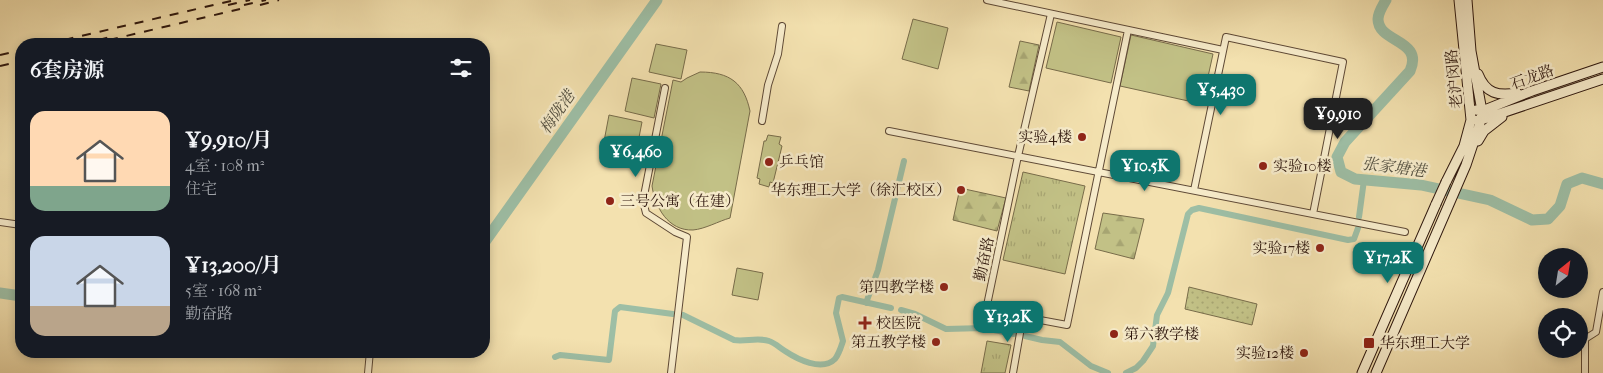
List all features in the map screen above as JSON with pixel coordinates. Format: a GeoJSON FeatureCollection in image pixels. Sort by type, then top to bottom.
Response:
{"type":"FeatureCollection","features":[{"type":"Feature","properties":{"kind":"main road","name":"老沪闵路"},"geometry":{"type":"LineString","coordinates":[[1376,373],[1458,185],[1472,149],[1481,116],[1463,1]]}},
{"type":"Feature","properties":{"kind":"main road","name":"老沪闵路"},"geometry":{"type":"LineString","coordinates":[[1362,373],[1436,204],[1464,146],[1471,120],[1471,110],[1463,1]]}},
{"type":"Feature","properties":{"kind":"main road"},"geometry":{"type":"LineString","coordinates":[[1471,51],[1481,82],[1489,90],[1504,95],[1532,91]]}},
{"type":"Feature","properties":{"kind":"main road","name":"石龙路"},"geometry":{"type":"LineString","coordinates":[[1471,120],[1532,91],[1603,67]]}},
{"type":"Feature","properties":{"kind":"main road","name":"石龙路"},"geometry":{"type":"LineString","coordinates":[[1471,110],[1481,116],[1511,111],[1603,79]]}},
{"type":"Feature","properties":{"kind":"main road"},"geometry":{"type":"LineString","coordinates":[[1472,149],[1484,131],[1511,111]]}},
{"type":"Feature","properties":{"kind":"street"},"geometry":{"type":"LineString","coordinates":[[986,0],[1223,50]]}},
{"type":"Feature","properties":{"kind":"street","name":"勤奋路"},"geometry":{"type":"LineString","coordinates":[[1051,14],[1018,156],[986,310],[1067,325],[1128,30]]}},
{"type":"Feature","properties":{"kind":"street"},"geometry":{"type":"LineString","coordinates":[[762,120],[768,85],[778,54],[782,26]]}},
{"type":"Feature","properties":{"kind":"street"},"geometry":{"type":"LineString","coordinates":[[1194,190],[1226,37],[1343,62],[1313,214]]}},
{"type":"Feature","properties":{"kind":"street"},"geometry":{"type":"LineString","coordinates":[[665,88],[643,201],[646,213],[675,232],[687,237],[671,373]]}},
{"type":"Feature","properties":{"kind":"street"},"geometry":{"type":"LineString","coordinates":[[890,131],[1405,232]]}},
{"type":"Feature","properties":{"kind":"street"},"geometry":{"type":"LineString","coordinates":[[0,222],[15,224]]}},
{"type":"Feature","properties":{"kind":"street"},"geometry":{"type":"LineString","coordinates":[[1585,373],[1585,339],[1596,332],[1603,292]]}},
{"type":"Feature","properties":{"kind":"street"},"geometry":{"type":"LineString","coordinates":[[1013,373],[1023,316]]}},
{"type":"Feature","properties":{"kind":"street"},"geometry":{"type":"LineString","coordinates":[[368,373],[369,358]]}},
{"type":"Feature","properties":{"kind":"green space"},"geometry":{"type":"Polygon","coordinates":[[[913,19],[948,28],[938,69],[902,59],[913,19]]]}},
{"type":"Feature","properties":{"kind":"green space"},"geometry":{"type":"Polygon","coordinates":[[[1057,22],[1121,37],[1111,83],[1046,68],[1057,22]]]}},
{"type":"Feature","properties":{"kind":"green space"},"geometry":{"type":"Polygon","coordinates":[[[1131,35],[1213,54],[1202,104],[1120,86],[1131,35]]]}},
{"type":"Feature","properties":{"kind":"green space"},"geometry":{"type":"Polygon","coordinates":[[[1020,41],[1039,45],[1029,91],[1009,87],[1020,41]]]}},
{"type":"Feature","properties":{"kind":"green space"},"geometry":{"type":"Polygon","coordinates":[[[656,44],[687,50],[681,79],[649,72],[656,44]]]}},
{"type":"Feature","properties":{"kind":"green space"},"geometry":{"type":"Polygon","coordinates":[[[700,72],[720,74],[734,81],[744,93],[750,111],[730,218],[693,230],[676,226],[664,216],[656,202],[652,186],[673,80],[681,82],[700,72]]]}},
{"type":"Feature","properties":{"kind":"green space"},"geometry":{"type":"Polygon","coordinates":[[[632,78],[661,84],[654,118],[625,111],[632,78]]]}},
{"type":"Feature","properties":{"kind":"green space"},"geometry":{"type":"Polygon","coordinates":[[[609,115],[642,122],[635,158],[602,152],[609,115]]]}},
{"type":"Feature","properties":{"kind":"green space","name":"乒乓馆"},"geometry":{"type":"Polygon","coordinates":[[[768,135],[781,137],[779,144],[782,146],[773,183],[770,182],[769,187],[759,184],[760,179],[757,178],[764,141],[766,141],[768,135]]]}},
{"type":"Feature","properties":{"kind":"green space"},"geometry":{"type":"Polygon","coordinates":[[[1023,172],[1085,186],[1065,274],[1003,260],[1023,172]]]}},
{"type":"Feature","properties":{"kind":"green space"},"geometry":{"type":"Polygon","coordinates":[[[960,188],[1006,198],[997,231],[953,220],[960,188]]]}},
{"type":"Feature","properties":{"kind":"green space"},"geometry":{"type":"Polygon","coordinates":[[[1103,213],[1144,219],[1134,259],[1095,249],[1103,213]]]}},
{"type":"Feature","properties":{"kind":"green space"},"geometry":{"type":"Polygon","coordinates":[[[737,268],[763,273],[758,300],[732,295],[737,268]]]}},
{"type":"Feature","properties":{"kind":"green space"},"geometry":{"type":"Polygon","coordinates":[[[1189,287],[1257,304],[1252,325],[1185,309],[1189,287]]]}},
{"type":"Feature","properties":{"kind":"green space"},"geometry":{"type":"Polygon","coordinates":[[[987,341],[1011,345],[1005,373],[981,373],[987,341]]]}},
{"type":"Feature","properties":{"kind":"waterway","name":"梅陇港"},"geometry":{"type":"LineString","coordinates":[[490,235],[657,0]]}},
{"type":"Feature","properties":{"kind":"waterway","name":"张家塘港"},"geometry":{"type":"LineString","coordinates":[[1386,0],[1378,17],[1380,27],[1385,33],[1406,47],[1411,53],[1413,61],[1410,71],[1345,142],[1337,157],[1341,172],[1355,179],[1421,185],[1490,200],[1532,220],[1548,219],[1560,206],[1567,184],[1582,178],[1603,184]]}},
{"type":"Feature","properties":{"kind":"waterway"},"geometry":{"type":"LineString","coordinates":[[866,303],[878,270],[904,161]]}},
{"type":"Feature","properties":{"kind":"waterway"},"geometry":{"type":"LineString","coordinates":[[1359,217],[1364,180]]}},
{"type":"Feature","properties":{"kind":"waterway"},"geometry":{"type":"LineString","coordinates":[[1126,373],[1136,368],[1153,346],[1157,315],[1168,293],[1188,214],[1192,210],[1199,208],[1348,240],[1354,239],[1358,228]]}},
{"type":"Feature","properties":{"kind":"waterway","name":"梅陇港"},"geometry":{"type":"LineString","coordinates":[[0,293],[15,295]]}},
{"type":"Feature","properties":{"kind":"waterway"},"geometry":{"type":"LineString","coordinates":[[683,315],[734,340],[760,339],[769,341],[790,354],[810,363],[823,364],[830,363],[835,359],[843,341],[836,313],[839,298],[842,297],[891,308]]}},
{"type":"Feature","properties":{"kind":"waterway"},"geometry":{"type":"LineString","coordinates":[[555,357],[560,355],[609,360],[615,311],[620,307],[673,314]]}},
{"type":"Feature","properties":{"kind":"waterway"},"geometry":{"type":"LineString","coordinates":[[901,310],[915,314],[946,329],[984,328],[1014,334]]}},
{"type":"Feature","properties":{"kind":"waterway"},"geometry":{"type":"LineString","coordinates":[[1025,336],[1060,342],[1091,366],[1108,373]]}},
{"type":"Feature","properties":{"kind":"railway"},"geometry":{"type":"LineString","coordinates":[[73,38],[235,0]]}},
{"type":"Feature","properties":{"kind":"railway"},"geometry":{"type":"LineString","coordinates":[[228,5],[250,0]]}},
{"type":"Feature","properties":{"kind":"railway"},"geometry":{"type":"LineString","coordinates":[[244,5],[266,0]]}},
{"type":"Feature","properties":{"kind":"railway"},"geometry":{"type":"LineString","coordinates":[[260,5],[279,0]]}},
{"type":"Feature","properties":{"kind":"railway"},"geometry":{"type":"LineString","coordinates":[[117,38],[240,9]]}},
{"type":"Feature","properties":{"kind":"railway"},"geometry":{"type":"LineString","coordinates":[[106,38],[115,36]]}},
{"type":"Feature","properties":{"kind":"railway"},"geometry":{"type":"LineString","coordinates":[[0,55],[15,51]]}},
{"type":"Feature","properties":{"kind":"railway"},"geometry":{"type":"LineString","coordinates":[[0,66],[15,62]]}},
{"type":"Feature","properties":{"kind":"place","name":"实验4楼"},"geometry":{"type":"Point","coordinates":[1082,137]}},
{"type":"Feature","properties":{"kind":"place","name":"乒乓馆"},"geometry":{"type":"Point","coordinates":[769,162]}},
{"type":"Feature","properties":{"kind":"place","name":"实验10楼"},"geometry":{"type":"Point","coordinates":[1263,166]}},
{"type":"Feature","properties":{"kind":"place","name":"华东理工大学（徐汇校区）"},"geometry":{"type":"Point","coordinates":[961,190]}},
{"type":"Feature","properties":{"kind":"place","name":"三号公寓（在建）"},"geometry":{"type":"Point","coordinates":[610,201]}},
{"type":"Feature","properties":{"kind":"place","name":"实验17楼"},"geometry":{"type":"Point","coordinates":[1320,248]}},
{"type":"Feature","properties":{"kind":"place","name":"第四教学楼"},"geometry":{"type":"Point","coordinates":[944,287]}},
{"type":"Feature","properties":{"kind":"place","name":"校医院"},"geometry":{"type":"Point","coordinates":[865,323]}},
{"type":"Feature","properties":{"kind":"place","name":"第六教学楼"},"geometry":{"type":"Point","coordinates":[1114,334]}},
{"type":"Feature","properties":{"kind":"place","name":"第五教学楼"},"geometry":{"type":"Point","coordinates":[936,342]}},
{"type":"Feature","properties":{"kind":"place","name":"华东理工大学"},"geometry":{"type":"Point","coordinates":[1369,343]}},
{"type":"Feature","properties":{"kind":"place","name":"实验12楼"},"geometry":{"type":"Point","coordinates":[1304,353]}}]}
